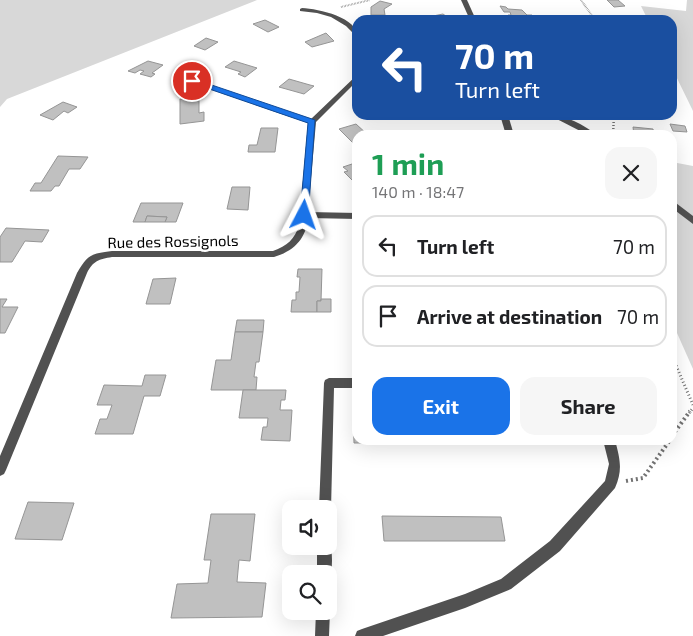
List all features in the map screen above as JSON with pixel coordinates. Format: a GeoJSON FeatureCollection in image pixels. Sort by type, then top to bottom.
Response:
{"type":"FeatureCollection","features":[{"type":"Feature","properties":{"kind":"street"},"geometry":{"type":"LineString","coordinates":[[466,2],[471,15]]}},
{"type":"Feature","properties":{"kind":"street"},"geometry":{"type":"LineString","coordinates":[[302,10],[321,11],[352,29]]}},
{"type":"Feature","properties":{"kind":"street"},"geometry":{"type":"LineString","coordinates":[[200,75],[192,81],[312,122],[352,82]]}},
{"type":"Feature","properties":{"kind":"street"},"geometry":{"type":"LineString","coordinates":[[565,120],[585,130]]}},
{"type":"Feature","properties":{"kind":"street","name":"Rue des Rossignols"},"geometry":{"type":"LineString","coordinates":[[0,470],[76,286],[88,262],[94,257],[112,254],[274,254],[283,251],[297,241],[301,234],[312,122]]}},
{"type":"Feature","properties":{"kind":"street"},"geometry":{"type":"LineString","coordinates":[[677,207],[693,221]]}},
{"type":"Feature","properties":{"kind":"street"},"geometry":{"type":"LineString","coordinates":[[304,215],[352,216]]}},
{"type":"Feature","properties":{"kind":"street"},"geometry":{"type":"LineString","coordinates":[[325,500],[329,383],[352,383]]}},
{"type":"Feature","properties":{"kind":"street"},"geometry":{"type":"LineString","coordinates":[[362,636],[465,601],[506,584],[555,546],[611,484],[616,464],[610,445]]}},
{"type":"Feature","properties":{"kind":"street"},"geometry":{"type":"LineString","coordinates":[[322,636],[323,620]]}},
{"type":"Feature","properties":{"kind":"path"},"geometry":{"type":"LineString","coordinates":[[321,11],[370,0]]}},
{"type":"Feature","properties":{"kind":"path"},"geometry":{"type":"LineString","coordinates":[[581,0],[592,15]]}},
{"type":"Feature","properties":{"kind":"path"},"geometry":{"type":"LineString","coordinates":[[677,368],[693,406],[677,429]]}},
{"type":"Feature","properties":{"kind":"path"},"geometry":{"type":"LineString","coordinates":[[611,484],[643,478],[666,445]]}},
{"type":"Feature","properties":{"kind":"shaded area"},"geometry":{"type":"Polygon","coordinates":[[[0,0],[257,0],[7,99],[0,107],[0,0]]]}},
{"type":"Feature","properties":{"kind":"shaded area"},"geometry":{"type":"Polygon","coordinates":[[[687,0],[693,0],[693,111],[677,78],[677,15],[646,15],[641,6],[686,11],[687,0]]]}},
{"type":"Feature","properties":{"kind":"shaded area"},"geometry":{"type":"Polygon","coordinates":[[[677,163],[693,166],[693,369],[677,333],[677,163]]]}},
{"type":"Feature","properties":{"kind":"building"},"geometry":{"type":"Polygon","coordinates":[[[607,0],[618,0],[625,6],[614,7],[607,0]]]}},
{"type":"Feature","properties":{"kind":"building"},"geometry":{"type":"Polygon","coordinates":[[[380,1],[392,4],[384,9],[385,15],[371,15],[371,7],[380,1]]]}},
{"type":"Feature","properties":{"kind":"building"},"geometry":{"type":"Polygon","coordinates":[[[500,6],[508,9],[522,10],[527,15],[511,15],[510,12],[504,12],[500,6]]]}},
{"type":"Feature","properties":{"kind":"building"},"geometry":{"type":"Polygon","coordinates":[[[265,20],[279,27],[268,32],[253,24],[265,20]]]}},
{"type":"Feature","properties":{"kind":"building"},"geometry":{"type":"Polygon","coordinates":[[[326,33],[334,41],[312,47],[305,42],[326,33]]]}},
{"type":"Feature","properties":{"kind":"building"},"geometry":{"type":"Polygon","coordinates":[[[206,38],[218,42],[205,50],[194,46],[206,38]]]}},
{"type":"Feature","properties":{"kind":"building"},"geometry":{"type":"Polygon","coordinates":[[[148,61],[163,65],[152,73],[155,74],[151,77],[140,74],[144,71],[140,70],[135,73],[128,71],[148,61]]]}},
{"type":"Feature","properties":{"kind":"building"},"geometry":{"type":"Polygon","coordinates":[[[234,61],[257,68],[245,77],[238,74],[241,72],[225,67],[234,61]]]}},
{"type":"Feature","properties":{"kind":"building"},"geometry":{"type":"Polygon","coordinates":[[[289,79],[314,86],[304,94],[279,87],[289,79]]]}},
{"type":"Feature","properties":{"kind":"building"},"geometry":{"type":"Polygon","coordinates":[[[199,97],[199,113],[204,112],[204,121],[180,124],[180,99],[199,97]]]}},
{"type":"Feature","properties":{"kind":"building"},"geometry":{"type":"Polygon","coordinates":[[[63,102],[77,107],[68,113],[64,111],[53,120],[40,115],[63,102]]]}},
{"type":"Feature","properties":{"kind":"building"},"geometry":{"type":"Polygon","coordinates":[[[356,124],[363,130],[352,130],[352,142],[339,129],[356,124]]]}},
{"type":"Feature","properties":{"kind":"building"},"geometry":{"type":"Polygon","coordinates":[[[670,124],[685,126],[687,132],[677,131],[673,130],[670,124]]]}},
{"type":"Feature","properties":{"kind":"building"},"geometry":{"type":"Polygon","coordinates":[[[633,127],[653,130],[633,130],[633,127]]]}},
{"type":"Feature","properties":{"kind":"building"},"geometry":{"type":"Polygon","coordinates":[[[261,128],[278,128],[275,152],[248,152],[249,145],[257,145],[261,128]]]}},
{"type":"Feature","properties":{"kind":"building"},"geometry":{"type":"Polygon","coordinates":[[[58,156],[88,157],[80,169],[69,169],[59,186],[55,186],[51,191],[30,191],[35,183],[41,183],[58,156]]]}},
{"type":"Feature","properties":{"kind":"building"},"geometry":{"type":"Polygon","coordinates":[[[352,164],[352,180],[344,172],[348,171],[343,167],[352,164]]]}},
{"type":"Feature","properties":{"kind":"building"},"geometry":{"type":"Polygon","coordinates":[[[232,187],[250,187],[248,210],[227,209],[232,187]]]}},
{"type":"Feature","properties":{"kind":"building"},"geometry":{"type":"Polygon","coordinates":[[[141,203],[183,203],[176,222],[165,222],[167,217],[147,216],[145,222],[133,222],[141,203]]]}},
{"type":"Feature","properties":{"kind":"building"},"geometry":{"type":"Polygon","coordinates":[[[147,216],[167,217],[165,222],[145,222],[147,216]]]}},
{"type":"Feature","properties":{"kind":"building"},"geometry":{"type":"Polygon","coordinates":[[[6,228],[49,230],[42,242],[25,241],[12,262],[0,262],[0,237],[6,228]]]}},
{"type":"Feature","properties":{"kind":"building"},"geometry":{"type":"Polygon","coordinates":[[[298,269],[322,269],[321,301],[317,301],[317,312],[291,312],[292,300],[296,300],[296,292],[299,292],[300,277],[297,277],[298,269]]]}},
{"type":"Feature","properties":{"kind":"building"},"geometry":{"type":"Polygon","coordinates":[[[176,278],[170,304],[146,304],[153,279],[176,278]]]}},
{"type":"Feature","properties":{"kind":"building"},"geometry":{"type":"Polygon","coordinates":[[[0,299],[7,299],[2,307],[18,307],[5,333],[0,333],[0,299]]]}},
{"type":"Feature","properties":{"kind":"building"},"geometry":{"type":"Polygon","coordinates":[[[321,299],[331,299],[331,312],[317,312],[317,301],[321,301],[321,299]]]}},
{"type":"Feature","properties":{"kind":"building"},"geometry":{"type":"Polygon","coordinates":[[[237,320],[264,320],[263,332],[235,332],[237,320]]]}},
{"type":"Feature","properties":{"kind":"building"},"geometry":{"type":"Polygon","coordinates":[[[235,332],[263,332],[259,362],[256,362],[254,377],[257,377],[256,390],[211,390],[216,360],[231,360],[235,332]]]}},
{"type":"Feature","properties":{"kind":"building"},"geometry":{"type":"Polygon","coordinates":[[[145,375],[166,375],[160,396],[144,396],[133,434],[95,434],[100,419],[107,419],[112,405],[97,405],[104,385],[142,386],[145,375]]]}},
{"type":"Feature","properties":{"kind":"building"},"geometry":{"type":"Polygon","coordinates":[[[243,390],[286,390],[285,400],[281,400],[280,410],[292,410],[290,441],[261,440],[263,427],[267,427],[268,418],[239,418],[243,390]]]}},
{"type":"Feature","properties":{"kind":"building"},"geometry":{"type":"Polygon","coordinates":[[[28,502],[74,503],[62,540],[15,539],[28,502]]]}},
{"type":"Feature","properties":{"kind":"building"},"geometry":{"type":"Polygon","coordinates":[[[211,514],[255,514],[250,561],[239,560],[237,582],[266,583],[262,617],[171,618],[177,584],[208,583],[211,560],[204,560],[211,514]]]}},
{"type":"Feature","properties":{"kind":"building"},"geometry":{"type":"Polygon","coordinates":[[[382,516],[501,517],[505,541],[384,541],[382,516]]]}},
{"type":"Feature","properties":{"kind":"route"},"geometry":{"type":"LineString","coordinates":[[192,81],[312,122],[304,215]]}}]}
